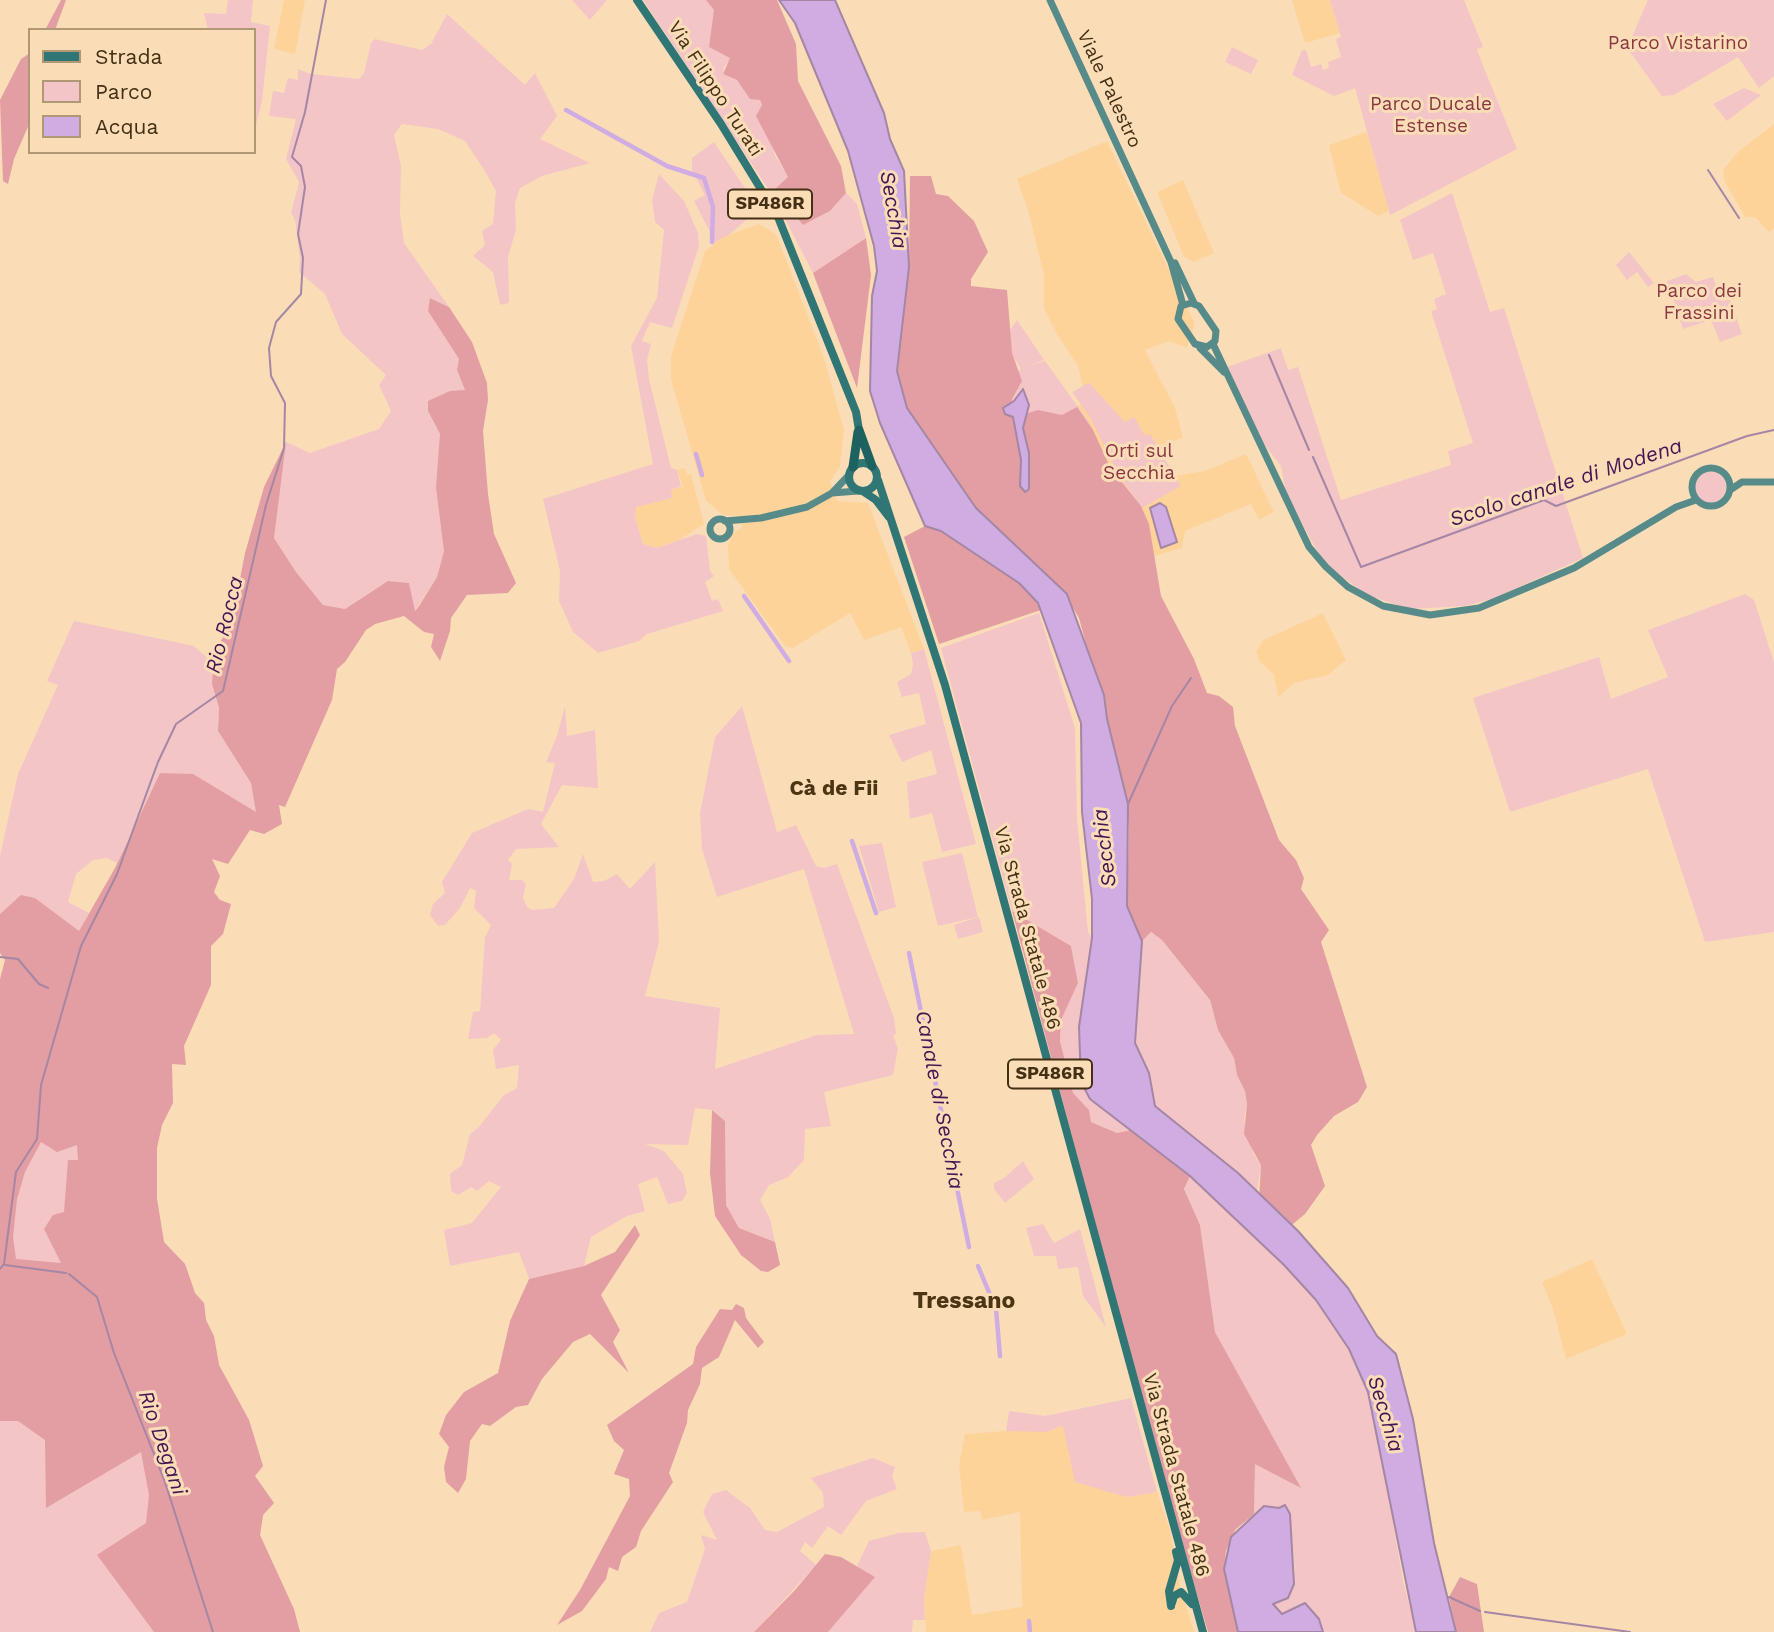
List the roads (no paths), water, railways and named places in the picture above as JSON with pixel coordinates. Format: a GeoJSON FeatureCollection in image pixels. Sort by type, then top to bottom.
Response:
{"type":"FeatureCollection","features":[{"type":"Feature","properties":{"kind":"highway","name":"SP486R"},"geometry":{"type":"LineString","coordinates":[[859,430],[872,466]]}},
{"type":"Feature","properties":{"kind":"highway","name":"SP486R"},"geometry":{"type":"LineString","coordinates":[[851,471],[859,430]]}},
{"type":"Feature","properties":{"kind":"main road","name":"Via Filippo Turati"},"geometry":{"type":"LineString","coordinates":[[637,0],[721,124],[778,218],[851,399],[859,430]]}},
{"type":"Feature","properties":{"kind":"main road","name":"Viale Palestro"},"geometry":{"type":"LineString","coordinates":[[1050,0],[1171,262],[1183,305],[1178,319],[1200,348]]}},
{"type":"Feature","properties":{"kind":"main road","name":"Viale Palestro"},"geometry":{"type":"LineString","coordinates":[[1139,191],[1194,303],[1214,328],[1213,344],[1224,372]]}},
{"type":"Feature","properties":{"kind":"main road"},"geometry":{"type":"LineString","coordinates":[[1183,305],[1194,303]]}},
{"type":"Feature","properties":{"kind":"main road"},"geometry":{"type":"LineString","coordinates":[[1213,344],[1200,348],[1224,372],[1309,547],[1340,580],[1383,606],[1430,615],[1479,608],[1574,568],[1676,507],[1696,500]]}},
{"type":"Feature","properties":{"kind":"main road"},"geometry":{"type":"LineString","coordinates":[[748,520],[722,539],[711,533],[714,522],[748,520],[807,507],[832,493],[851,471],[864,463],[872,466]]}},
{"type":"Feature","properties":{"kind":"main road","name":"SP486R"},"geometry":{"type":"LineString","coordinates":[[872,466],[890,518]]}},
{"type":"Feature","properties":{"kind":"main road"},"geometry":{"type":"LineString","coordinates":[[1676,507],[1696,475],[1706,468],[1718,469],[1728,477],[1774,480]]}},
{"type":"Feature","properties":{"kind":"main road","name":"SP486R"},"geometry":{"type":"LineString","coordinates":[[851,471],[851,484],[876,500],[890,518]]}},
{"type":"Feature","properties":{"kind":"main road"},"geometry":{"type":"LineString","coordinates":[[1728,477],[1730,490]]}},
{"type":"Feature","properties":{"kind":"main road"},"geometry":{"type":"LineString","coordinates":[[832,493],[873,488],[877,480]]}},
{"type":"Feature","properties":{"kind":"main road"},"geometry":{"type":"LineString","coordinates":[[1691,486],[1696,500],[1707,506],[1717,505],[1725,500],[1730,490],[1742,482],[1774,480]]}},
{"type":"Feature","properties":{"kind":"main road","name":"Via Strada Statale 486"},"geometry":{"type":"LineString","coordinates":[[890,518],[945,685],[1202,1632]]}},
{"type":"Feature","properties":{"kind":"main road"},"geometry":{"type":"LineString","coordinates":[[726,521],[729,532]]}},
{"type":"Feature","properties":{"kind":"main road"},"geometry":{"type":"LineString","coordinates":[[1172,1525],[1178,1560],[1169,1591],[1171,1606],[1177,1593],[1185,1594],[1202,1632]]}},
{"type":"Feature","properties":{"kind":"water","name":"Secchia"},"geometry":{"type":"Polygon","coordinates":[[[779,0],[835,0],[884,113],[890,139],[904,171],[909,267],[897,371],[907,408],[976,508],[1067,594],[1104,695],[1107,719],[1128,804],[1127,906],[1142,941],[1135,1043],[1149,1073],[1155,1106],[1238,1173],[1298,1231],[1348,1288],[1377,1336],[1396,1354],[1413,1419],[1434,1543],[1456,1632],[1416,1632],[1368,1392],[1349,1349],[1316,1300],[1284,1265],[1190,1176],[1090,1099],[1081,1082],[1079,1027],[1092,938],[1092,899],[1082,812],[1081,723],[1038,603],[1019,583],[941,531],[925,526],[880,423],[870,391],[872,296],[877,271],[874,246],[848,151],[795,23],[779,0]]]}},
{"type":"Feature","properties":{"kind":"water"},"geometry":{"type":"Polygon","coordinates":[[[1023,389],[1029,405],[1023,428],[1029,453],[1029,489],[1025,492],[1020,486],[1021,460],[1013,417],[1005,414],[1003,408],[1014,401],[1023,389]]]}},
{"type":"Feature","properties":{"kind":"water"},"geometry":{"type":"Polygon","coordinates":[[[1160,503],[1166,507],[1177,542],[1161,548],[1150,508],[1160,503]]]}},
{"type":"Feature","properties":{"kind":"water"},"geometry":{"type":"Polygon","coordinates":[[[1285,1505],[1290,1514],[1294,1584],[1288,1598],[1273,1604],[1282,1614],[1305,1603],[1319,1619],[1323,1632],[1238,1632],[1224,1569],[1231,1537],[1264,1506],[1279,1508],[1285,1505]]]}},
{"type":"Feature","properties":{"kind":"waterway","name":"Rio Rocca"},"geometry":{"type":"LineString","coordinates":[[0,1269],[4,1264],[16,1172],[37,1139],[41,1085],[81,946],[117,874],[158,762],[176,724],[223,691],[266,505],[284,448],[285,403],[271,376],[269,348],[276,322],[301,294],[303,258],[298,234],[305,187],[301,166],[292,157],[305,112],[326,0]]}},
{"type":"Feature","properties":{"kind":"waterway","name":"Canale di Secchia"},"geometry":{"type":"LineString","coordinates":[[566,110],[667,166],[704,178],[713,207],[712,242]]}},
{"type":"Feature","properties":{"kind":"waterway"},"geometry":{"type":"LineString","coordinates":[[1708,170],[1739,218]]}},
{"type":"Feature","properties":{"kind":"waterway","name":"Scolo canale di Modena"},"geometry":{"type":"LineString","coordinates":[[1269,355],[1309,450]]}},
{"type":"Feature","properties":{"kind":"waterway","name":"Scolo canale di Modena"},"geometry":{"type":"LineString","coordinates":[[1313,457],[1361,567],[1544,500],[1556,506],[1747,436],[1774,430]]}},
{"type":"Feature","properties":{"kind":"waterway","name":"Canale di Secchia"},"geometry":{"type":"LineString","coordinates":[[696,454],[702,475]]}},
{"type":"Feature","properties":{"kind":"waterway","name":"Canale di Secchia"},"geometry":{"type":"LineString","coordinates":[[744,596],[789,661]]}},
{"type":"Feature","properties":{"kind":"waterway","name":"Scolo canale di Modena"},"geometry":{"type":"LineString","coordinates":[[1128,804],[1172,706],[1191,678]]}},
{"type":"Feature","properties":{"kind":"waterway","name":"Canale di Secchia"},"geometry":{"type":"LineString","coordinates":[[852,841],[876,913]]}},
{"type":"Feature","properties":{"kind":"waterway","name":"Canale di Secchia"},"geometry":{"type":"LineString","coordinates":[[909,953],[969,1247]]}},
{"type":"Feature","properties":{"kind":"waterway"},"geometry":{"type":"LineString","coordinates":[[0,957],[18,959],[39,984],[48,988]]}},
{"type":"Feature","properties":{"kind":"waterway","name":"Rio Degani"},"geometry":{"type":"LineString","coordinates":[[5,1265],[66,1273]]}},
{"type":"Feature","properties":{"kind":"waterway","name":"Canale di Secchia"},"geometry":{"type":"LineString","coordinates":[[978,1266],[996,1309],[1000,1356]]}},
{"type":"Feature","properties":{"kind":"waterway","name":"Rio Degani"},"geometry":{"type":"LineString","coordinates":[[69,1274],[97,1297],[114,1353],[165,1482],[213,1632]]}},
{"type":"Feature","properties":{"kind":"waterway"},"geometry":{"type":"LineString","coordinates":[[1449,1597],[1480,1611]]}},
{"type":"Feature","properties":{"kind":"waterway"},"geometry":{"type":"LineString","coordinates":[[1485,1612],[1630,1632]]}},
{"type":"Feature","properties":{"kind":"waterway","name":"Canale di Secchia"},"geometry":{"type":"LineString","coordinates":[[1029,1621],[1030,1632]]}},
{"type":"Feature","properties":{"kind":"district","name":"Cà de Fii"},"geometry":{"type":"Point","coordinates":[834,789]}},
{"type":"Feature","properties":{"kind":"district","name":"Tressano"},"geometry":{"type":"Point","coordinates":[964,1301]}},
{"type":"Feature","properties":{"kind":"park label","name":"Parco Vistarino"},"geometry":{"type":"Point","coordinates":[1678,43]}},
{"type":"Feature","properties":{"kind":"park label","name":"Parco Ducale Estense"},"geometry":{"type":"Point","coordinates":[1431,115]}},
{"type":"Feature","properties":{"kind":"park label","name":"Parco dei Frassini"},"geometry":{"type":"Point","coordinates":[1699,302]}},
{"type":"Feature","properties":{"kind":"park label","name":"Orti sul Secchia"},"geometry":{"type":"Point","coordinates":[1139,462]}}]}
